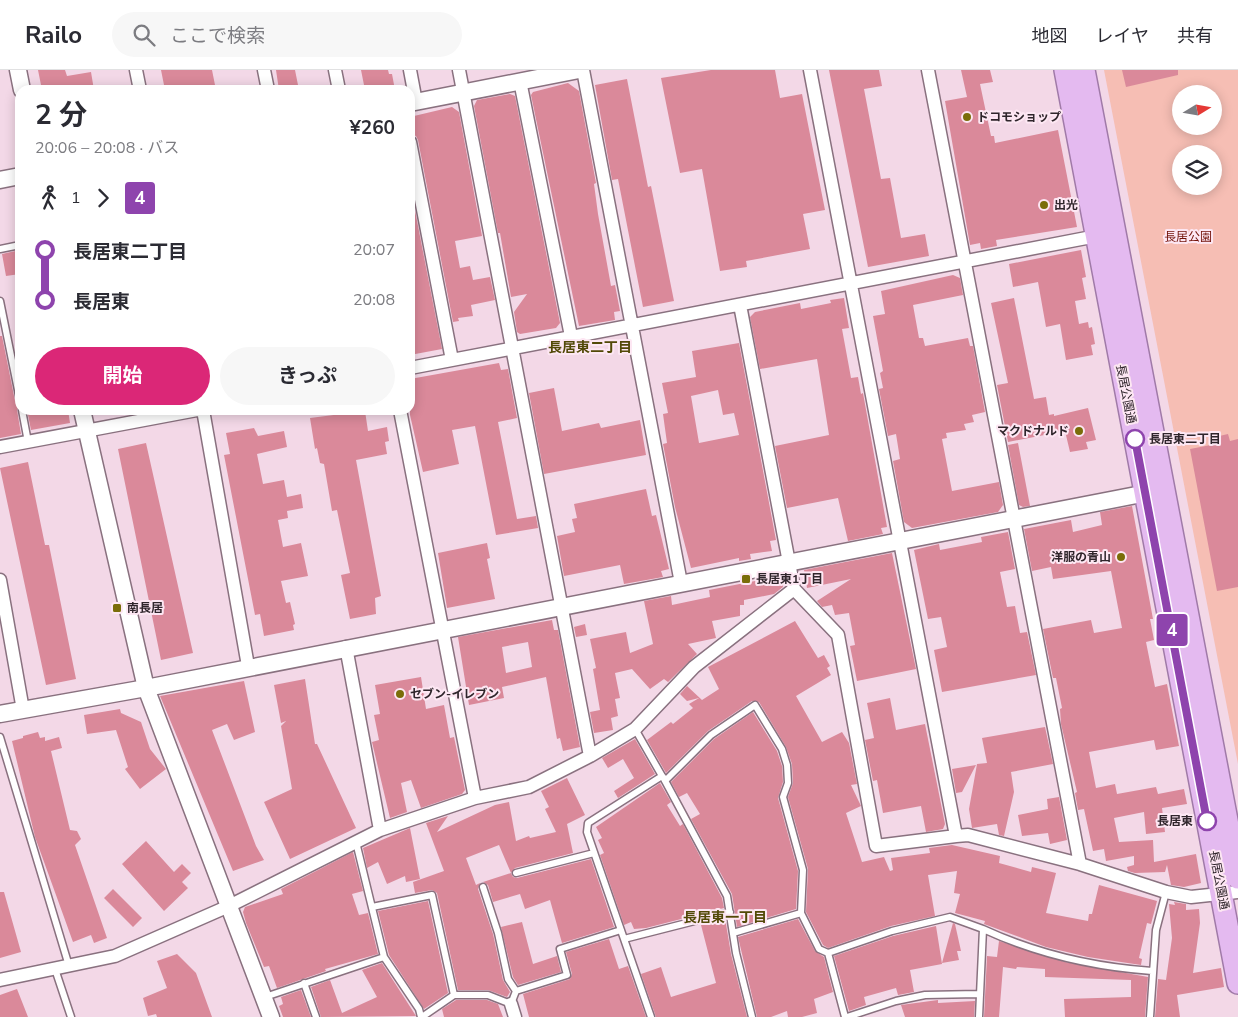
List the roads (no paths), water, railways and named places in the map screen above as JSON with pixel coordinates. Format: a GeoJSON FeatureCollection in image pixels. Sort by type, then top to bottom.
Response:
{"type":"FeatureCollection","features":[{"type":"Feature","properties":{"kind":"highway","name":"長居公園通"},"geometry":{"type":"LineString","coordinates":[[1065,70],[1106,234]]}},
{"type":"Feature","properties":{"kind":"highway","name":"長居公園通"},"geometry":{"type":"LineString","coordinates":[[1084,70],[1106,234],[1230,893],[1238,983]]}},
{"type":"Feature","properties":{"kind":"highway","name":"長居公園通"},"geometry":{"type":"LineString","coordinates":[[1155,491],[1238,878]]}},
{"type":"Feature","properties":{"kind":"street"},"geometry":{"type":"LineString","coordinates":[[18,70],[21,85]]}},
{"type":"Feature","properties":{"kind":"street"},"geometry":{"type":"LineString","coordinates":[[136,70],[139,85]]}},
{"type":"Feature","properties":{"kind":"street"},"geometry":{"type":"LineString","coordinates":[[264,70],[267,85]]}},
{"type":"Feature","properties":{"kind":"street"},"geometry":{"type":"LineString","coordinates":[[335,70],[338,85]]}},
{"type":"Feature","properties":{"kind":"street"},"geometry":{"type":"LineString","coordinates":[[410,70],[411,85]]}},
{"type":"Feature","properties":{"kind":"street"},"geometry":{"type":"LineString","coordinates":[[459,70],[590,756]]}},
{"type":"Feature","properties":{"kind":"street"},"geometry":{"type":"LineString","coordinates":[[415,102],[464,94],[579,70]]}},
{"type":"Feature","properties":{"kind":"street"},"geometry":{"type":"LineString","coordinates":[[583,70],[630,325],[681,583]]}},
{"type":"Feature","properties":{"kind":"street"},"geometry":{"type":"LineString","coordinates":[[810,70],[898,540],[956,836]]}},
{"type":"Feature","properties":{"kind":"street"},"geometry":{"type":"LineString","coordinates":[[928,70],[963,263],[1080,864]]}},
{"type":"Feature","properties":{"kind":"street"},"geometry":{"type":"LineString","coordinates":[[520,81],[571,336]]}},
{"type":"Feature","properties":{"kind":"street"},"geometry":{"type":"LineString","coordinates":[[415,168],[452,360]]}},
{"type":"Feature","properties":{"kind":"street"},"geometry":{"type":"LineString","coordinates":[[0,180],[15,177]]}},
{"type":"Feature","properties":{"kind":"street"},"geometry":{"type":"LineString","coordinates":[[415,367],[571,336],[850,285],[1106,234]]}},
{"type":"Feature","properties":{"kind":"street"},"geometry":{"type":"LineString","coordinates":[[740,305],[794,589],[838,635],[876,846],[968,835],[1080,864],[1166,892],[1191,897],[1230,893]]}},
{"type":"Feature","properties":{"kind":"street"},"geometry":{"type":"LineString","coordinates":[[83,415],[146,688],[271,1017]]}},
{"type":"Feature","properties":{"kind":"street"},"geometry":{"type":"LineString","coordinates":[[0,447],[171,415]]}},
{"type":"Feature","properties":{"kind":"street"},"geometry":{"type":"LineString","coordinates":[[204,415],[248,666]]}},
{"type":"Feature","properties":{"kind":"street"},"geometry":{"type":"LineString","coordinates":[[401,415],[475,798]]}},
{"type":"Feature","properties":{"kind":"street"},"geometry":{"type":"LineString","coordinates":[[0,714],[146,688],[248,666],[1155,491]]}},
{"type":"Feature","properties":{"kind":"street"},"geometry":{"type":"LineString","coordinates":[[0,580],[23,710]]}},
{"type":"Feature","properties":{"kind":"street"},"geometry":{"type":"LineString","coordinates":[[0,980],[115,956],[229,906],[380,830],[475,798],[529,787],[590,756],[635,729],[694,667],[794,589]]}},
{"type":"Feature","properties":{"kind":"street"},"geometry":{"type":"LineString","coordinates":[[346,647],[380,830]]}},
{"type":"Feature","properties":{"kind":"street"},"geometry":{"type":"LineString","coordinates":[[511,1004],[515,1017]]}},
{"type":"Feature","properties":{"kind":"lane"},"geometry":{"type":"LineString","coordinates":[[0,249],[15,245]]}},
{"type":"Feature","properties":{"kind":"lane"},"geometry":{"type":"LineString","coordinates":[[0,301],[15,375]]}},
{"type":"Feature","properties":{"kind":"lane"},"geometry":{"type":"LineString","coordinates":[[23,415],[28,442]]}},
{"type":"Feature","properties":{"kind":"lane"},"geometry":{"type":"LineString","coordinates":[[651,1017],[587,832],[588,823],[664,778],[711,735],[756,705],[782,749],[787,766],[788,782],[783,797],[803,870],[801,913],[819,949],[828,953],[892,931],[950,917],[983,929],[1010,942],[1061,956],[1111,966],[1152,971]]}},
{"type":"Feature","properties":{"kind":"lane"},"geometry":{"type":"LineString","coordinates":[[635,729],[723,885],[730,912],[736,953],[752,1017]]}},
{"type":"Feature","properties":{"kind":"lane"},"geometry":{"type":"LineString","coordinates":[[0,737],[69,966]]}},
{"type":"Feature","properties":{"kind":"lane"},"geometry":{"type":"LineString","coordinates":[[356,842],[384,957],[419,1008],[422,1017],[454,995],[488,996],[511,1004],[516,991]]}},
{"type":"Feature","properties":{"kind":"lane"},"geometry":{"type":"LineString","coordinates":[[516,873],[594,853]]}},
{"type":"Feature","properties":{"kind":"lane"},"geometry":{"type":"LineString","coordinates":[[483,887],[498,933],[508,979],[516,991]]}},
{"type":"Feature","properties":{"kind":"lane"},"geometry":{"type":"LineString","coordinates":[[1150,1017],[1156,930],[1166,892]]}},
{"type":"Feature","properties":{"kind":"lane"},"geometry":{"type":"LineString","coordinates":[[372,907],[432,895],[454,995]]}},
{"type":"Feature","properties":{"kind":"lane"},"geometry":{"type":"LineString","coordinates":[[624,939],[730,912]]}},
{"type":"Feature","properties":{"kind":"lane"},"geometry":{"type":"LineString","coordinates":[[733,933],[801,913]]}},
{"type":"Feature","properties":{"kind":"lane"},"geometry":{"type":"LineString","coordinates":[[978,1017],[983,929]]}},
{"type":"Feature","properties":{"kind":"lane"},"geometry":{"type":"LineString","coordinates":[[516,991],[567,975],[560,949],[621,930]]}},
{"type":"Feature","properties":{"kind":"lane"},"geometry":{"type":"LineString","coordinates":[[828,953],[846,1017],[896,1001],[925,995],[978,994]]}},
{"type":"Feature","properties":{"kind":"lane"},"geometry":{"type":"LineString","coordinates":[[264,998],[384,957]]}},
{"type":"Feature","properties":{"kind":"lane"},"geometry":{"type":"LineString","coordinates":[[55,969],[71,1017]]}},
{"type":"Feature","properties":{"kind":"lane"},"geometry":{"type":"LineString","coordinates":[[304,983],[316,1017]]}},
{"type":"Feature","properties":{"kind":"place","name":"ドコモショップ"},"geometry":{"type":"Point","coordinates":[967,117]}},
{"type":"Feature","properties":{"kind":"place","name":"出光"},"geometry":{"type":"Point","coordinates":[1044,205]}},
{"type":"Feature","properties":{"kind":"place","name":"マクドナルド"},"geometry":{"type":"Point","coordinates":[1079,431]}},
{"type":"Feature","properties":{"kind":"place","name":"長居東二丁目"},"geometry":{"type":"Point","coordinates":[1135,439]}},
{"type":"Feature","properties":{"kind":"place","name":"洋服の青山"},"geometry":{"type":"Point","coordinates":[1121,557]}},
{"type":"Feature","properties":{"kind":"place","name":"長居東1丁目"},"geometry":{"type":"Point","coordinates":[746,579]}},
{"type":"Feature","properties":{"kind":"place","name":"南長居"},"geometry":{"type":"Point","coordinates":[117,608]}},
{"type":"Feature","properties":{"kind":"place","name":"セブン-イレブン"},"geometry":{"type":"Point","coordinates":[400,694]}},
{"type":"Feature","properties":{"kind":"place","name":"長居東"},"geometry":{"type":"Point","coordinates":[1207,821]}},
{"type":"Feature","properties":{"kind":"district","name":"長居東二丁目"},"geometry":{"type":"Point","coordinates":[590,347]}},
{"type":"Feature","properties":{"kind":"district","name":"長居東一丁目"},"geometry":{"type":"Point","coordinates":[725,917]}},
{"type":"Feature","properties":{"kind":"park label","name":"長居公園"},"geometry":{"type":"Point","coordinates":[1188,237]}}]}
